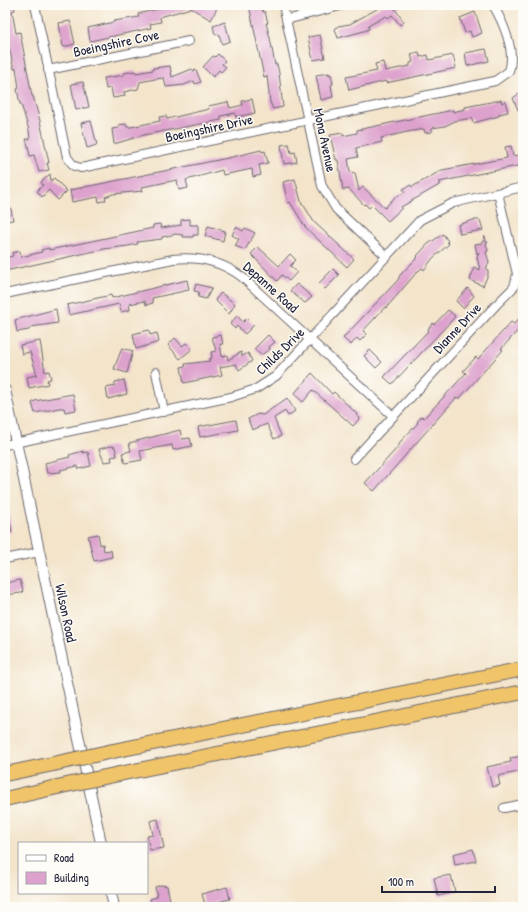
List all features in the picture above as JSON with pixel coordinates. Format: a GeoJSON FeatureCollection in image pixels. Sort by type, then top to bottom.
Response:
{"type":"FeatureCollection","features":[{"type":"Feature","properties":{"kind":"highway"},"geometry":{"type":"LineString","coordinates":[[5,774],[523,669]]}},
{"type":"Feature","properties":{"kind":"highway"},"geometry":{"type":"LineString","coordinates":[[5,799],[119,774],[523,692]]}},
{"type":"Feature","properties":{"kind":"street","name":"Boeingshire Drive"},"geometry":{"type":"LineString","coordinates":[[35,5],[67,157],[71,163],[77,167],[95,166],[495,81],[509,71],[511,57],[501,21],[493,5]]}},
{"type":"Feature","properties":{"kind":"street","name":"Mona Avenue"},"geometry":{"type":"LineString","coordinates":[[283,5],[319,177],[330,202],[349,223],[386,257]]}},
{"type":"Feature","properties":{"kind":"street"},"geometry":{"type":"LineString","coordinates":[[286,20],[344,5]]}},
{"type":"Feature","properties":{"kind":"street","name":"Boeingshire Cove"},"geometry":{"type":"LineString","coordinates":[[48,70],[189,41]]}},
{"type":"Feature","properties":{"kind":"street","name":"Childs Drive"},"geometry":{"type":"LineString","coordinates":[[5,445],[164,412],[231,397],[256,389],[276,376],[420,220],[453,203],[523,187]]}},
{"type":"Feature","properties":{"kind":"street","name":"Dianne Drive"},"geometry":{"type":"LineString","coordinates":[[354,460],[393,416],[514,288],[517,274],[498,193]]}},
{"type":"Feature","properties":{"kind":"street","name":"Depanne Road"},"geometry":{"type":"LineString","coordinates":[[5,294],[158,261],[194,258],[218,263],[232,270],[393,416]]}},
{"type":"Feature","properties":{"kind":"street"},"geometry":{"type":"LineString","coordinates":[[156,372],[164,412]]}},
{"type":"Feature","properties":{"kind":"street","name":"Wilson Road"},"geometry":{"type":"LineString","coordinates":[[5,390],[100,842]]}},
{"type":"Feature","properties":{"kind":"street"},"geometry":{"type":"LineString","coordinates":[[5,559],[39,552]]}},
{"type":"Feature","properties":{"kind":"street"},"geometry":{"type":"LineString","coordinates":[[504,808],[523,804]]}},
{"type":"Feature","properties":{"kind":"street"},"geometry":{"type":"LineString","coordinates":[[111,894],[114,907]]}},
{"type":"Feature","properties":{"kind":"building"},"geometry":{"type":"Polygon","coordinates":[[[5,5],[14,5],[15,10],[12,11],[16,33],[20,32],[32,96],[40,121],[49,163],[47,163],[49,170],[39,172],[34,155],[30,156],[26,139],[30,139],[29,130],[20,104],[17,89],[19,88],[16,68],[14,69],[8,43],[5,43],[5,5]]]}},
{"type":"Feature","properties":{"kind":"building"},"geometry":{"type":"Polygon","coordinates":[[[161,5],[211,5],[217,8],[211,20],[191,8],[160,17],[161,22],[150,24],[151,28],[90,41],[88,28],[114,21],[139,17],[138,14],[162,8],[161,5]]]}},
{"type":"Feature","properties":{"kind":"building"},"geometry":{"type":"Polygon","coordinates":[[[249,5],[261,5],[263,12],[265,12],[275,65],[277,64],[279,73],[283,107],[273,109],[270,102],[267,76],[264,77],[249,5]]]}},
{"type":"Feature","properties":{"kind":"building"},"geometry":{"type":"Polygon","coordinates":[[[384,5],[401,5],[395,9],[404,22],[400,25],[392,15],[388,18],[386,16],[368,26],[369,29],[338,38],[335,29],[338,26],[350,24],[384,5]]]}},
{"type":"Feature","properties":{"kind":"building"},"geometry":{"type":"Polygon","coordinates":[[[475,12],[482,33],[472,37],[470,31],[465,33],[460,18],[475,12]]]}},
{"type":"Feature","properties":{"kind":"building"},"geometry":{"type":"Polygon","coordinates":[[[70,21],[75,44],[63,47],[59,23],[70,21]]]}},
{"type":"Feature","properties":{"kind":"building"},"geometry":{"type":"Polygon","coordinates":[[[225,22],[230,41],[222,44],[219,34],[215,35],[213,26],[225,22]]]}},
{"type":"Feature","properties":{"kind":"building"},"geometry":{"type":"Polygon","coordinates":[[[320,35],[325,58],[313,60],[308,37],[320,35]]]}},
{"type":"Feature","properties":{"kind":"building"},"geometry":{"type":"Polygon","coordinates":[[[486,49],[489,61],[467,66],[465,53],[486,49]]]}},
{"type":"Feature","properties":{"kind":"building"},"geometry":{"type":"Polygon","coordinates":[[[419,52],[420,57],[428,55],[429,60],[453,55],[456,68],[386,83],[386,81],[349,90],[346,77],[377,71],[375,64],[383,62],[385,71],[410,66],[410,63],[413,62],[411,54],[419,52]]]}},
{"type":"Feature","properties":{"kind":"building"},"geometry":{"type":"Polygon","coordinates":[[[218,54],[225,61],[222,64],[226,67],[221,72],[219,70],[213,77],[203,67],[213,56],[215,57],[218,54]]]}},
{"type":"Feature","properties":{"kind":"building"},"geometry":{"type":"Polygon","coordinates":[[[170,66],[172,77],[192,69],[193,71],[196,70],[201,82],[195,84],[194,81],[184,85],[166,87],[164,78],[155,79],[140,82],[138,89],[124,92],[125,96],[113,98],[111,88],[106,89],[104,78],[124,75],[124,73],[135,71],[136,73],[153,70],[153,68],[170,66]]]}},
{"type":"Feature","properties":{"kind":"building"},"geometry":{"type":"Polygon","coordinates":[[[329,73],[329,75],[331,74],[333,84],[331,85],[333,97],[321,100],[316,75],[329,73]]]}},
{"type":"Feature","properties":{"kind":"building"},"geometry":{"type":"Polygon","coordinates":[[[83,82],[89,107],[76,110],[71,84],[83,82]]]}},
{"type":"Feature","properties":{"kind":"building"},"geometry":{"type":"Polygon","coordinates":[[[523,91],[523,108],[518,110],[513,98],[523,91]]]}},
{"type":"Feature","properties":{"kind":"building"},"geometry":{"type":"Polygon","coordinates":[[[252,99],[255,113],[236,117],[235,113],[221,116],[221,120],[144,135],[114,144],[112,129],[119,128],[118,125],[126,124],[127,127],[131,127],[160,121],[159,117],[166,116],[167,119],[209,109],[208,106],[228,102],[230,108],[243,105],[242,101],[252,99]]]}},
{"type":"Feature","properties":{"kind":"building"},"geometry":{"type":"Polygon","coordinates":[[[501,100],[502,103],[505,101],[508,112],[499,114],[499,116],[473,123],[472,118],[455,121],[445,126],[432,128],[432,132],[425,133],[424,129],[407,132],[381,138],[382,142],[356,148],[358,157],[348,159],[350,172],[355,173],[359,191],[363,187],[385,208],[394,198],[405,192],[403,189],[411,185],[412,187],[442,170],[507,158],[505,147],[511,146],[513,156],[520,155],[522,165],[439,182],[441,184],[401,207],[402,208],[388,221],[372,205],[369,208],[365,204],[364,205],[349,189],[343,190],[338,160],[336,160],[330,135],[343,133],[343,136],[357,133],[357,130],[453,110],[453,112],[465,109],[465,107],[501,100]]]}},
{"type":"Feature","properties":{"kind":"building"},"geometry":{"type":"Polygon","coordinates":[[[91,121],[97,145],[87,148],[81,123],[91,121]]]}},
{"type":"Feature","properties":{"kind":"building"},"geometry":{"type":"Polygon","coordinates":[[[289,144],[291,153],[295,152],[297,162],[284,164],[281,145],[289,144]]]}},
{"type":"Feature","properties":{"kind":"building"},"geometry":{"type":"Polygon","coordinates":[[[261,150],[262,152],[265,151],[268,163],[259,165],[261,175],[253,177],[252,169],[223,175],[222,170],[186,180],[188,188],[179,190],[177,180],[142,187],[143,191],[113,194],[105,197],[106,200],[99,202],[98,197],[72,202],[70,190],[261,150]]]}},
{"type":"Feature","properties":{"kind":"building"},"geometry":{"type":"Polygon","coordinates":[[[50,174],[51,181],[54,178],[67,191],[58,200],[49,190],[42,197],[37,191],[43,185],[41,182],[50,174]]]}},
{"type":"Feature","properties":{"kind":"building"},"geometry":{"type":"Polygon","coordinates":[[[295,179],[302,205],[303,204],[314,222],[354,259],[347,267],[306,228],[290,202],[288,203],[283,182],[295,179]]]}},
{"type":"Feature","properties":{"kind":"building"},"geometry":{"type":"Polygon","coordinates":[[[11,208],[13,220],[5,221],[5,209],[11,208]]]}},
{"type":"Feature","properties":{"kind":"building"},"geometry":{"type":"Polygon","coordinates":[[[190,219],[190,225],[198,225],[198,235],[193,235],[193,237],[183,237],[183,235],[176,234],[162,237],[162,239],[137,242],[138,244],[104,249],[5,271],[5,258],[13,256],[12,253],[20,251],[21,257],[42,252],[41,250],[49,248],[49,250],[153,228],[153,225],[160,224],[161,228],[181,225],[181,220],[190,219]]]}},
{"type":"Feature","properties":{"kind":"building"},"geometry":{"type":"Polygon","coordinates":[[[473,220],[480,220],[483,230],[460,234],[458,225],[473,220]]]}},
{"type":"Feature","properties":{"kind":"building"},"geometry":{"type":"Polygon","coordinates":[[[208,226],[225,231],[223,241],[205,236],[208,226]]]}},
{"type":"Feature","properties":{"kind":"building"},"geometry":{"type":"Polygon","coordinates":[[[236,227],[243,231],[245,228],[255,233],[245,250],[235,246],[239,239],[232,235],[236,227]]]}},
{"type":"Feature","properties":{"kind":"building"},"geometry":{"type":"Polygon","coordinates":[[[443,234],[449,244],[433,258],[424,270],[422,268],[418,271],[386,308],[385,307],[363,331],[367,334],[360,341],[357,338],[351,345],[343,338],[398,280],[400,275],[418,257],[417,256],[428,244],[443,234]]]}},
{"type":"Feature","properties":{"kind":"building"},"geometry":{"type":"Polygon","coordinates":[[[485,236],[486,242],[488,242],[486,244],[488,251],[486,252],[489,262],[486,269],[488,270],[488,275],[483,286],[470,280],[474,267],[480,270],[477,257],[479,252],[477,254],[475,244],[482,243],[485,236]]]}},
{"type":"Feature","properties":{"kind":"building"},"geometry":{"type":"Polygon","coordinates":[[[258,247],[279,266],[290,254],[296,260],[290,266],[297,272],[289,281],[282,275],[277,281],[251,254],[258,247]]]}},
{"type":"Feature","properties":{"kind":"building"},"geometry":{"type":"Polygon","coordinates":[[[333,269],[339,275],[325,289],[319,283],[333,269]]]}},
{"type":"Feature","properties":{"kind":"building"},"geometry":{"type":"Polygon","coordinates":[[[187,280],[189,290],[152,298],[153,303],[146,305],[145,301],[129,304],[130,310],[121,312],[119,304],[69,315],[67,305],[111,295],[112,298],[187,280]]]}},
{"type":"Feature","properties":{"kind":"building"},"geometry":{"type":"Polygon","coordinates":[[[196,284],[212,288],[206,299],[198,297],[199,292],[194,291],[196,284]]]}},
{"type":"Feature","properties":{"kind":"building"},"geometry":{"type":"Polygon","coordinates":[[[297,284],[312,297],[305,303],[290,291],[297,284]]]}},
{"type":"Feature","properties":{"kind":"building"},"geometry":{"type":"Polygon","coordinates":[[[468,288],[474,296],[463,308],[456,301],[468,288]]]}},
{"type":"Feature","properties":{"kind":"building"},"geometry":{"type":"Polygon","coordinates":[[[221,293],[235,304],[229,314],[215,300],[221,293]]]}},
{"type":"Feature","properties":{"kind":"building"},"geometry":{"type":"Polygon","coordinates":[[[56,309],[58,323],[31,327],[29,330],[17,332],[15,320],[56,309]]]}},
{"type":"Feature","properties":{"kind":"building"},"geometry":{"type":"Polygon","coordinates":[[[448,310],[455,316],[453,319],[392,384],[384,377],[429,330],[428,329],[433,323],[434,325],[448,310]]]}},
{"type":"Feature","properties":{"kind":"building"},"geometry":{"type":"Polygon","coordinates":[[[523,314],[523,325],[501,349],[503,350],[459,399],[457,397],[374,491],[365,483],[398,447],[401,441],[418,423],[417,422],[422,416],[424,418],[466,373],[463,371],[476,357],[478,359],[511,322],[514,324],[523,314]]]}},
{"type":"Feature","properties":{"kind":"building"},"geometry":{"type":"Polygon","coordinates":[[[237,316],[243,322],[247,318],[254,325],[245,334],[237,326],[235,329],[230,324],[237,316]]]}},
{"type":"Feature","properties":{"kind":"building"},"geometry":{"type":"Polygon","coordinates":[[[149,330],[150,335],[157,333],[159,342],[136,349],[133,334],[149,330]]]}},
{"type":"Feature","properties":{"kind":"building"},"geometry":{"type":"Polygon","coordinates":[[[221,335],[223,344],[220,344],[222,356],[227,355],[228,360],[241,352],[242,356],[248,353],[252,361],[239,370],[236,364],[220,367],[222,375],[184,383],[181,367],[186,366],[185,364],[210,361],[209,359],[212,358],[211,352],[216,351],[212,337],[221,335]]]}},
{"type":"Feature","properties":{"kind":"building"},"geometry":{"type":"Polygon","coordinates":[[[268,335],[275,342],[269,347],[270,349],[261,355],[254,349],[268,335]]]}},
{"type":"Feature","properties":{"kind":"building"},"geometry":{"type":"Polygon","coordinates":[[[175,338],[182,346],[186,343],[192,349],[180,359],[168,345],[175,338]]]}},
{"type":"Feature","properties":{"kind":"building"},"geometry":{"type":"Polygon","coordinates":[[[40,341],[45,372],[49,371],[51,379],[47,380],[48,384],[29,388],[27,377],[37,375],[30,352],[22,354],[20,345],[40,341]]]}},
{"type":"Feature","properties":{"kind":"building"},"geometry":{"type":"Polygon","coordinates":[[[122,348],[133,351],[127,373],[114,369],[122,348]]]}},
{"type":"Feature","properties":{"kind":"building"},"geometry":{"type":"Polygon","coordinates":[[[370,350],[382,362],[376,368],[364,356],[370,350]]]}},
{"type":"Feature","properties":{"kind":"building"},"geometry":{"type":"Polygon","coordinates":[[[312,373],[332,394],[334,392],[357,414],[356,415],[360,418],[353,426],[313,390],[303,402],[294,394],[312,373]]]}},
{"type":"Feature","properties":{"kind":"building"},"geometry":{"type":"Polygon","coordinates":[[[124,380],[127,394],[108,399],[106,388],[115,386],[115,382],[124,380]]]}},
{"type":"Feature","properties":{"kind":"building"},"geometry":{"type":"Polygon","coordinates":[[[73,394],[76,410],[65,412],[64,408],[59,408],[35,413],[32,403],[35,401],[73,394]]]}},
{"type":"Feature","properties":{"kind":"building"},"geometry":{"type":"Polygon","coordinates":[[[287,398],[295,411],[288,416],[285,411],[274,418],[281,436],[274,439],[267,424],[252,430],[248,419],[258,414],[263,415],[287,398]]]}},
{"type":"Feature","properties":{"kind":"building"},"geometry":{"type":"Polygon","coordinates":[[[236,420],[238,430],[200,437],[198,427],[236,420]]]}},
{"type":"Feature","properties":{"kind":"building"},"geometry":{"type":"Polygon","coordinates":[[[180,430],[182,439],[190,438],[192,446],[173,450],[172,445],[140,451],[142,460],[125,463],[122,453],[131,451],[129,443],[180,430]]]}},
{"type":"Feature","properties":{"kind":"building"},"geometry":{"type":"Polygon","coordinates":[[[111,446],[115,447],[117,456],[111,457],[112,461],[104,462],[99,449],[111,446]]]}},
{"type":"Feature","properties":{"kind":"building"},"geometry":{"type":"Polygon","coordinates":[[[83,451],[83,453],[88,452],[91,466],[78,469],[78,466],[60,470],[61,472],[47,473],[45,463],[70,457],[69,455],[83,451]]]}},
{"type":"Feature","properties":{"kind":"building"},"geometry":{"type":"Polygon","coordinates":[[[5,511],[8,511],[12,532],[5,534],[5,511]]]}},
{"type":"Feature","properties":{"kind":"building"},"geometry":{"type":"Polygon","coordinates":[[[98,534],[100,545],[103,544],[104,551],[111,550],[112,557],[94,561],[88,536],[98,534]]]}},
{"type":"Feature","properties":{"kind":"building"},"geometry":{"type":"Polygon","coordinates":[[[20,580],[23,591],[21,593],[5,595],[5,583],[20,580]]]}},
{"type":"Feature","properties":{"kind":"building"},"geometry":{"type":"Polygon","coordinates":[[[523,756],[523,771],[498,776],[500,785],[492,787],[487,767],[511,762],[510,758],[523,756]]]}},
{"type":"Feature","properties":{"kind":"building"},"geometry":{"type":"Polygon","coordinates":[[[158,819],[164,848],[150,850],[147,836],[153,835],[150,821],[158,819]]]}},
{"type":"Feature","properties":{"kind":"building"},"geometry":{"type":"Polygon","coordinates":[[[473,849],[476,861],[455,865],[453,854],[473,849]]]}},
{"type":"Feature","properties":{"kind":"building"},"geometry":{"type":"Polygon","coordinates":[[[451,875],[455,892],[438,896],[434,878],[451,875]]]}},
{"type":"Feature","properties":{"kind":"building"},"geometry":{"type":"Polygon","coordinates":[[[161,885],[167,886],[171,905],[167,905],[168,907],[152,907],[150,899],[157,897],[155,887],[161,885]]]}},
{"type":"Feature","properties":{"kind":"building"},"geometry":{"type":"Polygon","coordinates":[[[227,887],[230,899],[205,905],[202,894],[227,887]]]}}]}
